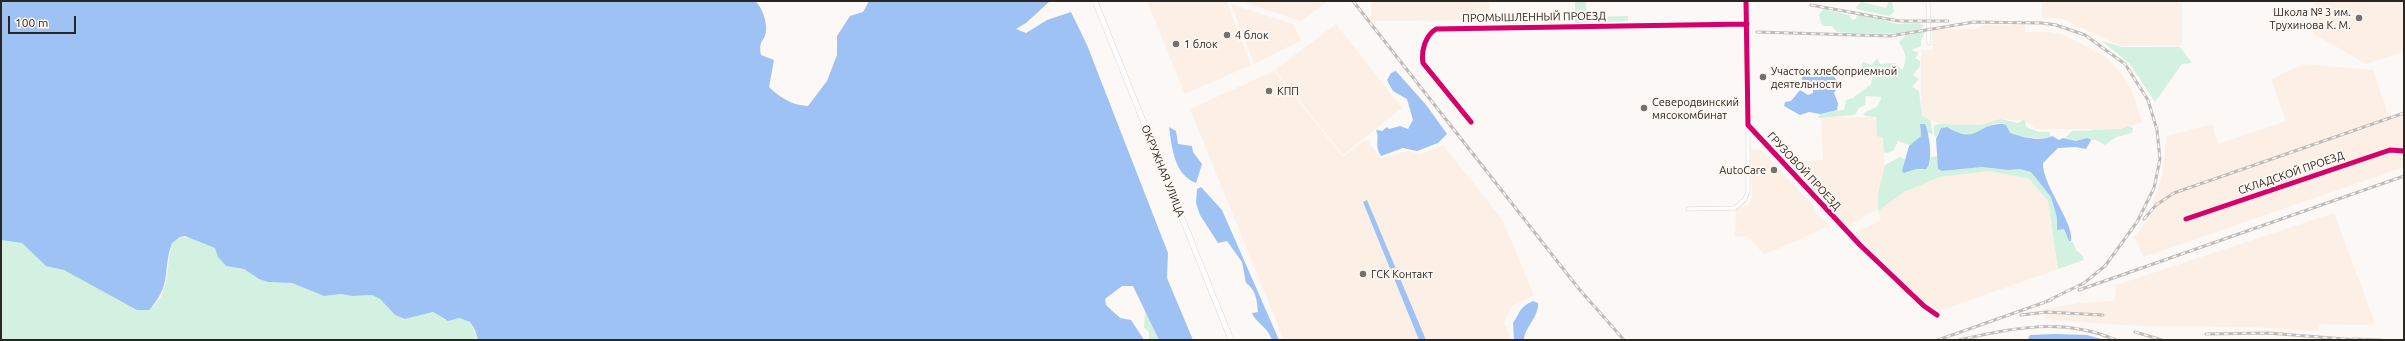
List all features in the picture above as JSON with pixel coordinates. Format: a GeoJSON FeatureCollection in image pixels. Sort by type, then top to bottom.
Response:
{"type":"FeatureCollection","features":[{"type":"Feature","properties":{"kind":"main road","name":"ОКРУЖНАЯ УЛИЦА"},"geometry":{"type":"LineString","coordinates":[[1095,1],[1231,340]]}},
{"type":"Feature","properties":{"kind":"street"},"geometry":{"type":"LineString","coordinates":[[1688,209],[1735,208],[1745,199],[1748,191],[1746,1]]}},
{"type":"Feature","properties":{"kind":"street"},"geometry":{"type":"LineString","coordinates":[[1928,1],[1929,43]]}},
{"type":"Feature","properties":{"kind":"street","name":"ПРОМЫШЛЕННЫЙ ПРОЕЗД"},"geometry":{"type":"LineString","coordinates":[[1471,122],[1424,63],[1422,53],[1424,47],[1432,32],[1436,29],[1747,24]]}},
{"type":"Feature","properties":{"kind":"street","name":"ГРУЗОВОЙ ПРОЕЗД"},"geometry":{"type":"LineString","coordinates":[[1748,125],[1860,245],[1924,306],[1937,315]]}},
{"type":"Feature","properties":{"kind":"street","name":"СКЛАДСКОЙ ПРОЕЗД"},"geometry":{"type":"LineString","coordinates":[[2186,219],[2390,150],[2404,151]]}},
{"type":"Feature","properties":{"kind":"shaded area"},"geometry":{"type":"Polygon","coordinates":[[[1147,1],[1227,2],[1251,65],[1185,94],[1147,1]]]}},
{"type":"Feature","properties":{"kind":"shaded area"},"geometry":{"type":"Polygon","coordinates":[[[1240,1],[1328,1],[1301,21],[1240,1]]]}},
{"type":"Feature","properties":{"kind":"shaded area"},"geometry":{"type":"Polygon","coordinates":[[[1371,1],[1489,1],[1489,20],[1371,21],[1371,1]]]}},
{"type":"Feature","properties":{"kind":"shaded area"},"geometry":{"type":"Polygon","coordinates":[[[2042,1],[2182,1],[2182,45],[2121,46],[2060,18],[2042,18],[2042,1]]]}},
{"type":"Feature","properties":{"kind":"shaded area","name":"Школа № 3 им. Трухинова К. М."},"geometry":{"type":"Polygon","coordinates":[[[2315,1],[2404,1],[2404,52],[2366,64],[2314,34],[2315,1]]]}},
{"type":"Feature","properties":{"kind":"shaded area"},"geometry":{"type":"Polygon","coordinates":[[[1231,4],[1293,24],[1301,40],[1254,64],[1231,4]]]}},
{"type":"Feature","properties":{"kind":"shaded area"},"geometry":{"type":"Polygon","coordinates":[[[1336,24],[1402,108],[1343,155],[1275,70],[1336,24]]]}},
{"type":"Feature","properties":{"kind":"shaded area"},"geometry":{"type":"Polygon","coordinates":[[[2025,24],[2025,32],[2049,32],[2064,35],[2106,57],[2121,73],[2132,91],[2142,122],[2121,131],[2093,132],[2092,129],[2036,129],[2025,121],[2000,119],[1981,125],[1942,124],[1921,118],[1921,50],[1933,50],[1932,30],[1977,29],[1983,25],[2025,24]]]}},
{"type":"Feature","properties":{"kind":"shaded area"},"geometry":{"type":"Polygon","coordinates":[[[2304,64],[2373,70],[2389,117],[2404,112],[2404,167],[2144,257],[2134,237],[2156,208],[2153,203],[2162,175],[2167,136],[2212,124],[2218,144],[2286,121],[2271,79],[2304,64]]]}},
{"type":"Feature","properties":{"kind":"shaded area","name":"ГСК Контакт"},"geometry":{"type":"Polygon","coordinates":[[[1274,71],[1343,157],[1366,139],[1381,158],[1407,151],[1420,154],[1443,145],[1502,219],[1534,295],[1511,307],[1504,323],[1512,340],[1284,340],[1190,109],[1274,71]]]}},
{"type":"Feature","properties":{"kind":"shaded area"},"geometry":{"type":"Polygon","coordinates":[[[1821,117],[1875,117],[1877,136],[1883,135],[1885,177],[1879,205],[1877,209],[1848,227],[1812,188],[1813,182],[1792,161],[1823,160],[1821,117]]]}},
{"type":"Feature","properties":{"kind":"shaded area"},"geometry":{"type":"Polygon","coordinates":[[[1760,149],[1814,206],[1814,210],[1829,226],[1764,255],[1749,237],[1735,236],[1736,209],[1743,205],[1748,206],[1752,198],[1751,150],[1760,149]]]}},
{"type":"Feature","properties":{"kind":"shaded area"},"geometry":{"type":"Polygon","coordinates":[[[1990,171],[2029,179],[2048,201],[2058,269],[1939,311],[1924,303],[1855,233],[1881,220],[1878,211],[1904,192],[1940,177],[1990,171]]]}},
{"type":"Feature","properties":{"kind":"shaded area"},"geometry":{"type":"Polygon","coordinates":[[[2334,213],[2375,323],[2366,325],[2318,324],[2318,331],[2254,327],[2137,326],[2045,319],[2045,309],[2079,303],[2114,301],[2116,285],[2334,213]]]}},
{"type":"Feature","properties":{"kind":"green space"},"geometry":{"type":"Polygon","coordinates":[[[1575,1],[1586,1],[1586,17],[1628,16],[1628,21],[1575,23],[1575,1]]]}},
{"type":"Feature","properties":{"kind":"green space"},"geometry":{"type":"Polygon","coordinates":[[[1889,1],[1892,1],[1894,12],[1889,16],[1857,9],[1856,7],[1861,2],[1886,8],[1889,1]]]}},
{"type":"Feature","properties":{"kind":"green space"},"geometry":{"type":"Polygon","coordinates":[[[1824,9],[1849,15],[1852,20],[1856,19],[1857,14],[1861,14],[1897,24],[1919,23],[1924,26],[1909,32],[1897,33],[1837,32],[1832,26],[1825,26],[1821,23],[1819,14],[1824,9]]]}},
{"type":"Feature","properties":{"kind":"green space"},"geometry":{"type":"Polygon","coordinates":[[[1925,32],[1921,41],[1921,46],[1911,50],[1919,53],[1915,58],[1920,61],[1920,66],[1913,75],[1919,79],[1912,87],[1919,91],[1922,116],[1930,120],[1933,134],[1927,133],[1926,125],[1920,127],[1921,136],[1911,146],[1898,141],[1893,151],[1886,153],[1884,152],[1883,138],[1877,136],[1876,117],[1865,116],[1863,114],[1875,108],[1879,104],[1881,97],[1866,96],[1865,105],[1859,108],[1855,115],[1818,118],[1821,112],[1844,110],[1846,100],[1853,98],[1871,84],[1873,75],[1860,69],[1863,62],[1872,65],[1877,58],[1880,64],[1895,63],[1902,70],[1905,58],[1899,42],[1906,35],[1925,32]]]}},
{"type":"Feature","properties":{"kind":"green space"},"geometry":{"type":"Polygon","coordinates":[[[2102,41],[2122,47],[2180,47],[2192,63],[2182,64],[2155,102],[2130,64],[2102,41]]]}},
{"type":"Feature","properties":{"kind":"green space"},"geometry":{"type":"Polygon","coordinates":[[[2000,119],[2018,123],[2025,119],[2026,127],[2039,132],[2050,132],[2050,137],[2035,138],[2011,134],[2008,132],[2006,125],[2002,123],[1993,124],[1971,135],[1964,135],[1945,127],[1941,128],[1936,137],[1934,135],[1934,126],[1938,124],[1981,125],[2000,119]]]}},
{"type":"Feature","properties":{"kind":"green space"},"geometry":{"type":"Polygon","coordinates":[[[2127,126],[2133,128],[2132,133],[2116,137],[2105,145],[2096,140],[2076,141],[2065,138],[2072,131],[2122,129],[2127,126]]]}},
{"type":"Feature","properties":{"kind":"green space"},"geometry":{"type":"Polygon","coordinates":[[[1937,156],[1940,171],[1982,167],[2008,170],[2020,169],[2031,172],[2051,197],[2057,218],[2057,230],[2062,228],[2065,231],[2069,241],[2073,242],[2076,250],[2083,256],[2084,260],[2058,269],[2048,201],[2029,179],[1990,171],[1940,177],[1904,192],[1878,211],[1878,194],[1885,165],[1900,157],[1906,160],[1903,167],[1906,173],[1917,169],[1921,170],[1930,164],[1930,157],[1937,156]]]}},
{"type":"Feature","properties":{"kind":"green space"},"geometry":{"type":"Polygon","coordinates":[[[180,237],[210,244],[216,249],[226,266],[244,269],[259,279],[292,283],[324,296],[341,294],[352,296],[372,295],[380,299],[395,315],[405,319],[433,312],[445,320],[459,318],[470,322],[478,340],[1,340],[1,240],[22,243],[39,259],[80,277],[137,310],[153,306],[159,300],[165,285],[172,243],[180,237]]]}},
{"type":"Feature","properties":{"kind":"green space"},"geometry":{"type":"Polygon","coordinates":[[[1145,311],[1159,340],[1149,340],[1149,332],[1144,328],[1145,311]]]}},
{"type":"Feature","properties":{"kind":"water"},"geometry":{"type":"Polygon","coordinates":[[[1,1],[755,1],[762,10],[766,23],[765,35],[760,46],[761,55],[774,60],[769,87],[787,100],[796,104],[808,106],[827,81],[837,55],[837,36],[850,16],[863,12],[869,1],[1050,1],[1026,23],[1016,29],[1026,33],[1047,20],[1071,12],[1087,45],[1168,253],[1167,278],[1193,340],[1159,340],[1133,286],[1122,286],[1105,299],[1106,305],[1120,318],[1131,320],[1144,340],[478,340],[475,330],[470,322],[459,318],[448,321],[433,312],[405,319],[395,315],[380,299],[372,295],[352,296],[341,294],[324,296],[292,283],[268,282],[259,279],[244,269],[226,266],[218,257],[215,248],[185,236],[180,237],[172,243],[169,253],[166,277],[156,301],[149,310],[137,310],[64,270],[46,266],[22,243],[1,240],[1,1]]]}},
{"type":"Feature","properties":{"kind":"water"},"geometry":{"type":"Polygon","coordinates":[[[1396,71],[1427,106],[1447,134],[1438,143],[1417,151],[1403,148],[1381,156],[1377,145],[1376,130],[1382,131],[1387,127],[1389,129],[1400,126],[1408,129],[1413,120],[1407,99],[1393,91],[1387,80],[1391,73],[1396,71]]]}},
{"type":"Feature","properties":{"kind":"water"},"geometry":{"type":"Polygon","coordinates":[[[1807,73],[1829,73],[1834,76],[1839,85],[1834,93],[1838,103],[1837,110],[1820,114],[1809,112],[1800,115],[1784,106],[1785,102],[1791,101],[1800,90],[1808,95],[1813,93],[1813,87],[1802,80],[1802,76],[1807,73]]]}},
{"type":"Feature","properties":{"kind":"water"},"geometry":{"type":"Polygon","coordinates":[[[1920,124],[1925,124],[1928,134],[1930,161],[1926,169],[1917,169],[1904,173],[1902,171],[1909,146],[1921,136],[1920,124]]]}},
{"type":"Feature","properties":{"kind":"water"},"geometry":{"type":"Polygon","coordinates":[[[2003,124],[2006,125],[2010,133],[2037,139],[2052,136],[2059,140],[2063,138],[2076,141],[2088,138],[2091,140],[2086,149],[2075,147],[2058,148],[2043,163],[2044,172],[2052,193],[2068,225],[2071,234],[2071,241],[2069,241],[2064,229],[2057,230],[2057,218],[2051,197],[2031,172],[2020,169],[2008,170],[1982,167],[1942,171],[1938,169],[1936,139],[1941,128],[1947,127],[1957,132],[1971,134],[1987,127],[2003,124]]]}},
{"type":"Feature","properties":{"kind":"water"},"geometry":{"type":"Polygon","coordinates":[[[1169,127],[1176,131],[1178,144],[1192,146],[1193,152],[1202,164],[1196,183],[1183,174],[1175,160],[1169,127]]]}},
{"type":"Feature","properties":{"kind":"water"},"geometry":{"type":"Polygon","coordinates":[[[1201,187],[1222,210],[1279,340],[1272,340],[1267,331],[1253,316],[1252,313],[1258,312],[1256,299],[1254,292],[1246,283],[1242,262],[1227,241],[1218,243],[1200,215],[1196,203],[1197,189],[1201,187]]]}},
{"type":"Feature","properties":{"kind":"water"},"geometry":{"type":"Polygon","coordinates":[[[1367,200],[1426,340],[1419,340],[1363,202],[1367,200]]]}},
{"type":"Feature","properties":{"kind":"water"},"geometry":{"type":"Polygon","coordinates":[[[1533,301],[1538,303],[1538,308],[1526,331],[1524,340],[1514,340],[1513,323],[1520,310],[1533,301]]]}},
{"type":"Feature","properties":{"kind":"water"},"geometry":{"type":"Polygon","coordinates":[[[2030,335],[2087,335],[2105,340],[2028,339],[2030,335]]]}},
{"type":"Feature","properties":{"kind":"railway"},"geometry":{"type":"LineString","coordinates":[[1353,1],[1579,289],[1624,340]]}},
{"type":"Feature","properties":{"kind":"railway"},"geometry":{"type":"LineString","coordinates":[[1811,5],[1899,21],[1948,21]]}},
{"type":"Feature","properties":{"kind":"railway"},"geometry":{"type":"LineString","coordinates":[[1757,32],[1890,36],[1974,22],[2042,23],[2056,25],[2085,35],[2125,64],[2148,100],[2157,130],[2160,159],[2154,188],[2137,222],[2105,266],[2084,283],[2045,302]]}},
{"type":"Feature","properties":{"kind":"railway"},"geometry":{"type":"LineString","coordinates":[[2144,219],[2156,205],[2174,193],[2404,113]]}},
{"type":"Feature","properties":{"kind":"railway"},"geometry":{"type":"LineString","coordinates":[[2079,290],[2404,176]]}},
{"type":"Feature","properties":{"kind":"railway"},"geometry":{"type":"LineString","coordinates":[[1938,340],[2051,300]]}},
{"type":"Feature","properties":{"kind":"railway"},"geometry":{"type":"LineString","coordinates":[[2021,315],[2046,312],[2103,315]]}},
{"type":"Feature","properties":{"kind":"railway"},"geometry":{"type":"LineString","coordinates":[[1959,340],[1999,332],[2038,327],[2077,329],[2096,333],[2116,340]]}},
{"type":"Feature","properties":{"kind":"railway"},"geometry":{"type":"LineString","coordinates":[[2135,332],[2162,340]]}},
{"type":"Feature","properties":{"kind":"railway"},"geometry":{"type":"LineString","coordinates":[[2206,334],[2268,333],[2357,340]]}},
{"type":"Feature","properties":{"kind":"railway"},"geometry":{"type":"LineString","coordinates":[[2353,339],[2381,340]]}},
{"type":"Feature","properties":{"kind":"cycle path"},"geometry":{"type":"LineString","coordinates":[[1746,1],[1748,125],[1860,245],[1924,306],[1937,315]]}},
{"type":"Feature","properties":{"kind":"cycle path"},"geometry":{"type":"LineString","coordinates":[[1471,122],[1423,63],[1423,49],[1429,36],[1436,29],[1747,24]]}},
{"type":"Feature","properties":{"kind":"cycle path"},"geometry":{"type":"LineString","coordinates":[[2186,219],[2390,150],[2404,151]]}},
{"type":"Feature","properties":{"kind":"place","name":"Школа № 3 им. Трухинова К. М."},"geometry":{"type":"Point","coordinates":[2359,18]}},
{"type":"Feature","properties":{"kind":"place","name":"4 блок"},"geometry":{"type":"Point","coordinates":[1227,35]}},
{"type":"Feature","properties":{"kind":"place","name":"1 блок"},"geometry":{"type":"Point","coordinates":[1176,44]}},
{"type":"Feature","properties":{"kind":"place","name":"Участок хлебоприемной деятельности"},"geometry":{"type":"Point","coordinates":[1763,77]}},
{"type":"Feature","properties":{"kind":"place","name":"КПП"},"geometry":{"type":"Point","coordinates":[1269,91]}},
{"type":"Feature","properties":{"kind":"place","name":"Северодвинский мясокомбинат"},"geometry":{"type":"Point","coordinates":[1644,108]}},
{"type":"Feature","properties":{"kind":"place","name":"AutoCare"},"geometry":{"type":"Point","coordinates":[1774,170]}},
{"type":"Feature","properties":{"kind":"place","name":"ГСК Контакт"},"geometry":{"type":"Point","coordinates":[1363,274]}}]}
